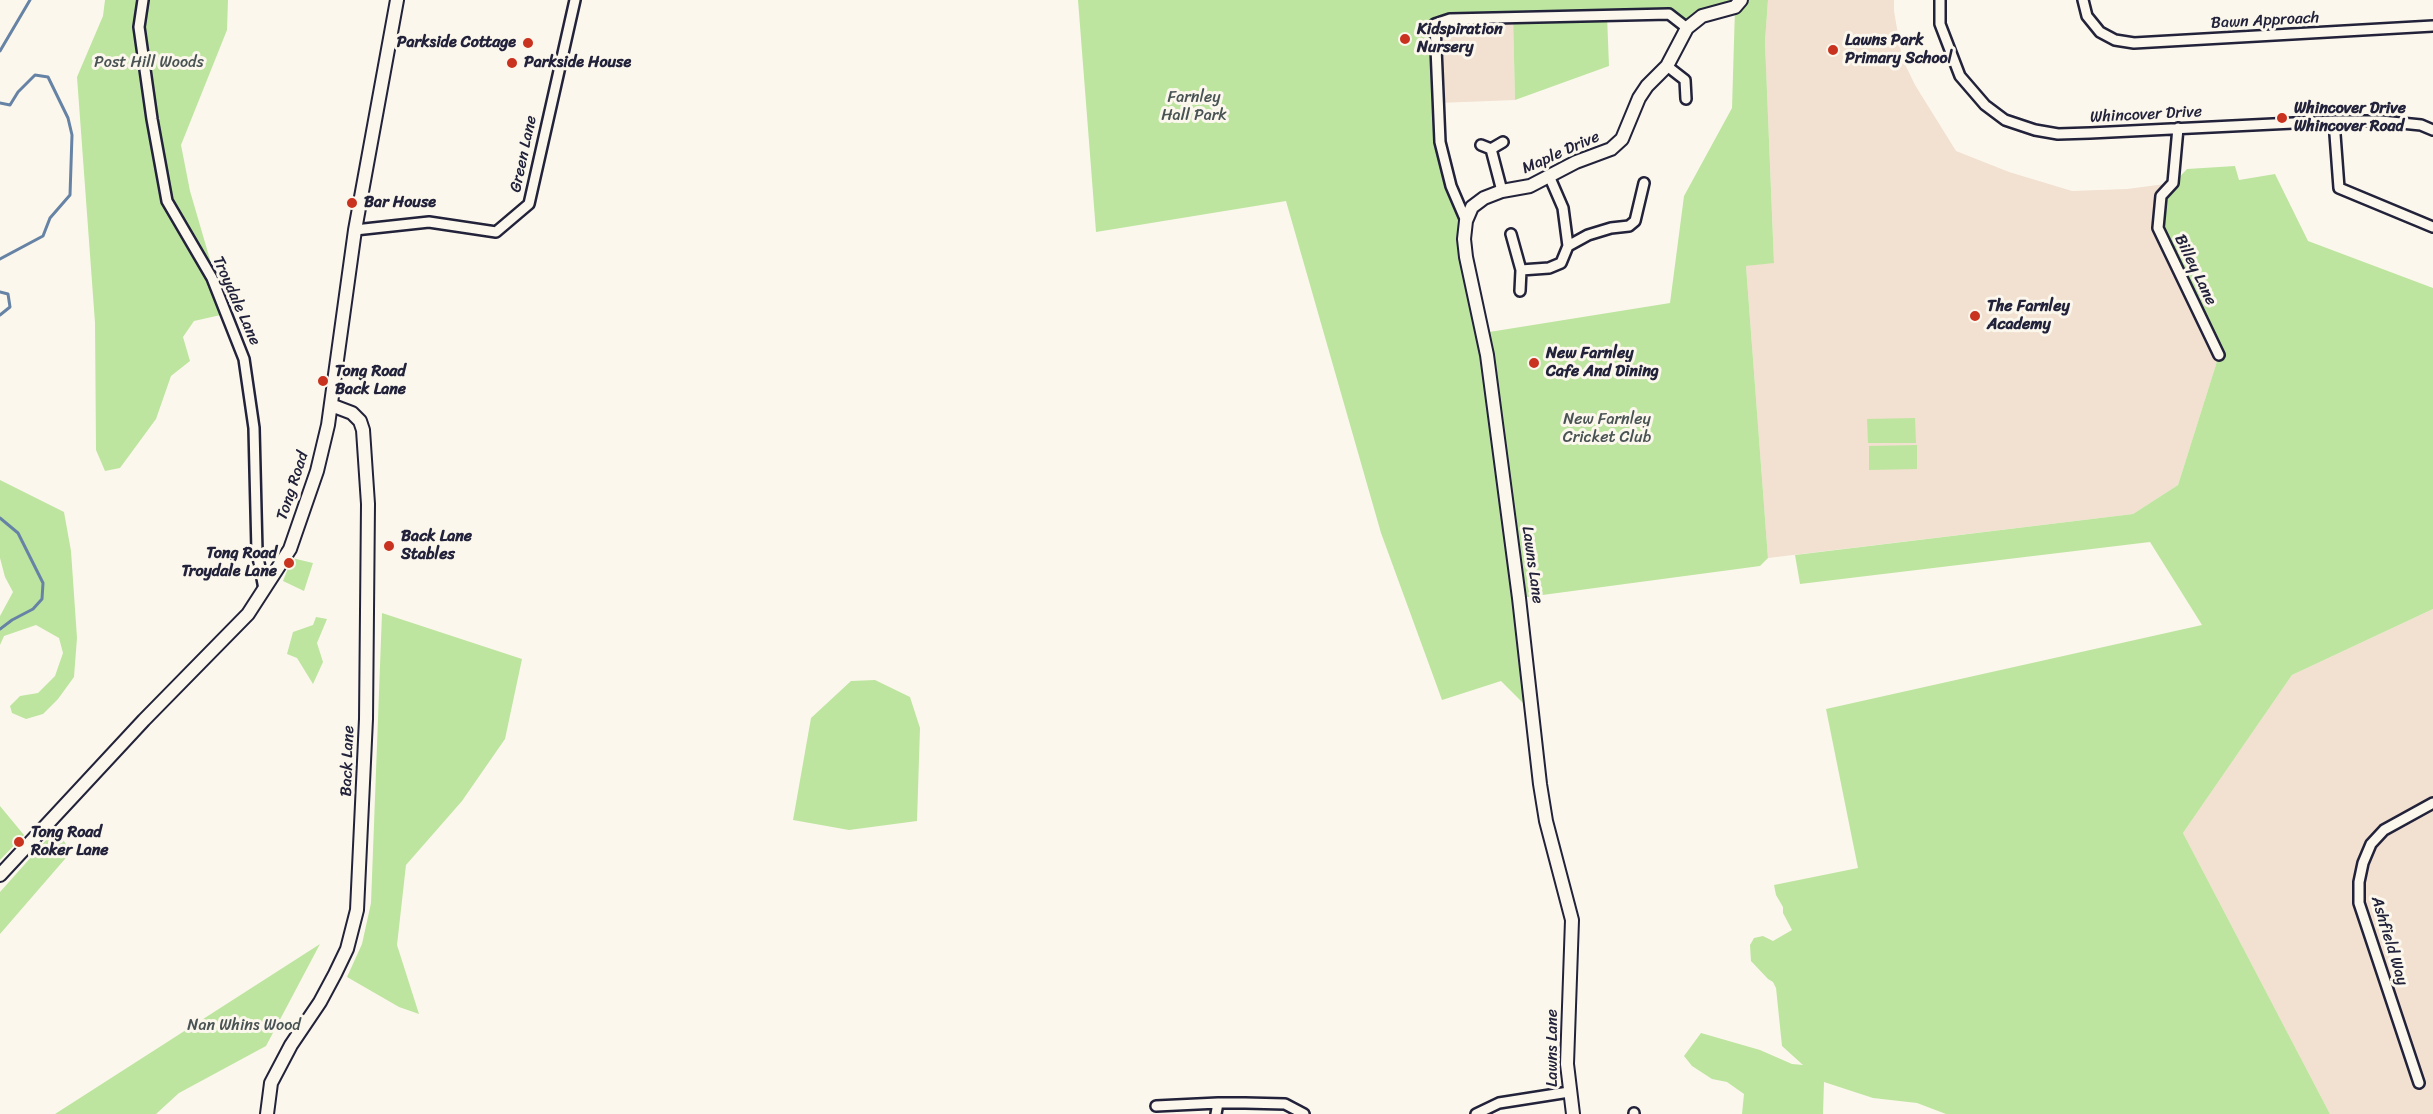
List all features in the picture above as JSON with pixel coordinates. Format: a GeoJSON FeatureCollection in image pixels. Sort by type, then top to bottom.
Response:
{"type":"FeatureCollection","features":[{"type":"Feature","properties":{"kind":"street","name":"Troydale Lane"},"geometry":{"type":"LineString","coordinates":[[143,0],[139,27],[167,201],[212,278],[244,359],[254,428],[257,552],[264,589]]}},
{"type":"Feature","properties":{"kind":"street","name":"Tong Road"},"geometry":{"type":"LineString","coordinates":[[0,875],[144,720],[248,614],[290,549],[317,471],[331,405],[355,230],[397,0]]}},
{"type":"Feature","properties":{"kind":"street","name":"Green Lane"},"geometry":{"type":"LineString","coordinates":[[355,230],[429,222],[496,232],[529,204],[575,0]]}},
{"type":"Feature","properties":{"kind":"street"},"geometry":{"type":"LineString","coordinates":[[1687,28],[1702,16],[1735,7],[1741,0]]}},
{"type":"Feature","properties":{"kind":"street","name":"Whincover Drive"},"geometry":{"type":"LineString","coordinates":[[1940,0],[1940,24],[1960,76],[1985,105],[2005,120],[2035,130],[2058,134],[2334,121],[2380,121],[2421,125],[2433,130]]}},
{"type":"Feature","properties":{"kind":"street","name":"Bawn Approach"},"geometry":{"type":"LineString","coordinates":[[2083,0],[2087,16],[2100,32],[2115,40],[2134,43],[2433,26]]}},
{"type":"Feature","properties":{"kind":"street","name":"Lawns Lane"},"geometry":{"type":"LineString","coordinates":[[1573,1114],[1567,1064],[1572,920],[1546,821],[1520,598],[1487,355],[1465,248],[1466,221],[1451,186],[1440,142],[1435,24],[1461,19],[1669,14],[1687,28]]}},
{"type":"Feature","properties":{"kind":"street","name":"Maple Drive"},"geometry":{"type":"LineString","coordinates":[[1466,221],[1472,207],[1484,198],[1502,191],[1530,186],[1550,178],[1576,162],[1611,149],[1622,140],[1639,98],[1647,86],[1667,66],[1687,28]]}},
{"type":"Feature","properties":{"kind":"street"},"geometry":{"type":"LineString","coordinates":[[1667,66],[1685,80],[1686,99]]}},
{"type":"Feature","properties":{"kind":"street"},"geometry":{"type":"LineString","coordinates":[[2334,121],[2338,188],[2433,227]]}},
{"type":"Feature","properties":{"kind":"street","name":"Billey Lane"},"geometry":{"type":"LineString","coordinates":[[2178,128],[2173,183],[2162,196],[2158,228],[2219,355]]}},
{"type":"Feature","properties":{"kind":"street"},"geometry":{"type":"LineString","coordinates":[[1491,149],[1503,142]]}},
{"type":"Feature","properties":{"kind":"street"},"geometry":{"type":"LineString","coordinates":[[1481,145],[1491,149]]}},
{"type":"Feature","properties":{"kind":"street"},"geometry":{"type":"LineString","coordinates":[[1491,149],[1502,191]]}},
{"type":"Feature","properties":{"kind":"street"},"geometry":{"type":"LineString","coordinates":[[1521,270],[1549,268],[1561,263],[1568,246],[1563,208],[1550,178]]}},
{"type":"Feature","properties":{"kind":"street"},"geometry":{"type":"LineString","coordinates":[[1568,246],[1588,235],[1611,228],[1629,226],[1635,220],[1644,183]]}},
{"type":"Feature","properties":{"kind":"street"},"geometry":{"type":"LineString","coordinates":[[1511,234],[1521,270],[1520,291]]}},
{"type":"Feature","properties":{"kind":"street","name":"Back Lane"},"geometry":{"type":"LineString","coordinates":[[267,1114],[271,1083],[291,1045],[320,1002],[335,974],[347,949],[357,910],[366,719],[368,504],[363,430],[360,421],[352,413],[331,405]]}},
{"type":"Feature","properties":{"kind":"street","name":"Ashfield Way"},"geometry":{"type":"LineString","coordinates":[[2419,1083],[2359,903],[2359,882],[2362,864],[2371,844],[2384,830],[2433,803]]}},
{"type":"Feature","properties":{"kind":"street"},"geometry":{"type":"LineString","coordinates":[[1476,1114],[1499,1103],[1569,1092]]}},
{"type":"Feature","properties":{"kind":"street"},"geometry":{"type":"LineString","coordinates":[[1216,1114],[1218,1103]]}},
{"type":"Feature","properties":{"kind":"street"},"geometry":{"type":"LineString","coordinates":[[1156,1106],[1218,1103],[1286,1104],[1304,1114]]}},
{"type":"Feature","properties":{"kind":"shaded area","name":"The Farnley Academy"},"geometry":{"type":"Polygon","coordinates":[[[1768,0],[1894,0],[1902,58],[1915,85],[1956,151],[2009,172],[2072,191],[2127,189],[2173,183],[2219,355],[2178,485],[2133,514],[1768,558],[1746,266],[1774,262],[1765,42],[1768,0]]]}},
{"type":"Feature","properties":{"kind":"shaded area"},"geometry":{"type":"Polygon","coordinates":[[[1513,17],[1515,100],[1438,103],[1435,24],[1513,17]]]}},
{"type":"Feature","properties":{"kind":"shaded area"},"geometry":{"type":"Polygon","coordinates":[[[2433,609],[2433,1114],[2330,1114],[2183,833],[2292,675],[2433,609]]]}},
{"type":"Feature","properties":{"kind":"green space","name":"Post Hill Woods"},"geometry":{"type":"Polygon","coordinates":[[[105,0],[228,0],[227,30],[181,145],[190,191],[211,263],[210,274],[225,314],[194,321],[183,337],[190,361],[171,376],[156,419],[120,468],[105,471],[96,450],[95,323],[77,77],[103,16],[105,0]]]}},
{"type":"Feature","properties":{"kind":"green space"},"geometry":{"type":"Polygon","coordinates":[[[1078,0],[1768,0],[1765,42],[1774,263],[1746,266],[1768,558],[1760,566],[1520,598],[1533,713],[1501,681],[1442,700],[1381,533],[1286,201],[1096,232],[1078,0]],[[1735,8],[1687,28],[1669,14],[1607,15],[1609,66],[1515,100],[1513,17],[1435,24],[1440,142],[1458,202],[1483,333],[1670,303],[1684,196],[1732,108],[1735,8]]]}},
{"type":"Feature","properties":{"kind":"green space"},"geometry":{"type":"Polygon","coordinates":[[[2235,166],[2239,180],[2275,174],[2308,241],[2433,288],[2433,609],[2292,675],[2183,833],[2330,1114],[1946,1114],[1917,1103],[1873,1098],[1824,1082],[1823,1114],[1742,1114],[1744,1094],[1727,1082],[1712,1079],[1692,1066],[1684,1056],[1701,1033],[1760,1050],[1792,1064],[1803,1065],[1782,1046],[1776,988],[1773,982],[1751,961],[1750,945],[1754,938],[1763,936],[1773,941],[1792,930],[1783,913],[1783,907],[1776,895],[1774,885],[1858,868],[1826,709],[2202,625],[2150,542],[1800,584],[1795,555],[2133,514],[2178,485],[2219,355],[2158,228],[2161,196],[2187,169],[2235,166]]]}},
{"type":"Feature","properties":{"kind":"green space"},"geometry":{"type":"Polygon","coordinates":[[[1915,418],[1916,443],[1868,443],[1867,419],[1915,418]]]}},
{"type":"Feature","properties":{"kind":"green space"},"geometry":{"type":"Polygon","coordinates":[[[1917,445],[1917,469],[1869,470],[1869,446],[1917,445]]]}},
{"type":"Feature","properties":{"kind":"green space"},"geometry":{"type":"Polygon","coordinates":[[[0,480],[64,512],[71,551],[77,638],[74,677],[58,699],[43,714],[26,719],[12,713],[10,706],[20,696],[38,693],[55,676],[63,653],[59,638],[36,625],[4,636],[0,645],[0,616],[13,592],[5,577],[0,558],[0,480]]]}},
{"type":"Feature","properties":{"kind":"green space"},"geometry":{"type":"Polygon","coordinates":[[[292,558],[313,563],[304,591],[283,581],[292,558]]]}},
{"type":"Feature","properties":{"kind":"green space"},"geometry":{"type":"Polygon","coordinates":[[[382,613],[522,659],[505,739],[462,801],[406,865],[397,945],[419,1014],[399,1007],[347,977],[362,944],[371,903],[382,613]]]}},
{"type":"Feature","properties":{"kind":"green space"},"geometry":{"type":"Polygon","coordinates":[[[316,617],[327,619],[317,643],[323,662],[313,684],[297,658],[287,654],[293,632],[313,625],[316,617]]]}},
{"type":"Feature","properties":{"kind":"green space"},"geometry":{"type":"Polygon","coordinates":[[[875,680],[910,697],[920,728],[917,821],[849,830],[793,820],[811,718],[851,681],[875,680]]]}},
{"type":"Feature","properties":{"kind":"green space"},"geometry":{"type":"Polygon","coordinates":[[[0,806],[24,835],[0,860],[0,806]]]}},
{"type":"Feature","properties":{"kind":"green space"},"geometry":{"type":"Polygon","coordinates":[[[56,829],[71,852],[0,934],[0,892],[56,829]]]}},
{"type":"Feature","properties":{"kind":"green space","name":"Nan Whins Wood"},"geometry":{"type":"Polygon","coordinates":[[[320,944],[266,1046],[179,1093],[156,1114],[55,1114],[320,944]]]}},
{"type":"Feature","properties":{"kind":"waterway"},"geometry":{"type":"LineString","coordinates":[[0,51],[30,0]]}},
{"type":"Feature","properties":{"kind":"waterway"},"geometry":{"type":"LineString","coordinates":[[0,103],[10,105],[18,92],[35,75],[48,77],[68,118],[72,135],[70,195],[50,218],[43,236],[0,259]]}},
{"type":"Feature","properties":{"kind":"waterway"},"geometry":{"type":"LineString","coordinates":[[0,292],[8,294],[10,307],[0,315]]}},
{"type":"Feature","properties":{"kind":"waterway"},"geometry":{"type":"LineString","coordinates":[[0,518],[18,533],[43,583],[42,599],[33,609],[0,629]]}},
{"type":"Feature","properties":{"kind":"place","name":"Kidspiration Nursery"},"geometry":{"type":"Point","coordinates":[1405,39]}},
{"type":"Feature","properties":{"kind":"place","name":"Parkside Cottage"},"geometry":{"type":"Point","coordinates":[528,43]}},
{"type":"Feature","properties":{"kind":"place","name":"Lawns Park Primary School"},"geometry":{"type":"Point","coordinates":[1833,50]}},
{"type":"Feature","properties":{"kind":"place","name":"Parkside House"},"geometry":{"type":"Point","coordinates":[512,63]}},
{"type":"Feature","properties":{"kind":"place","name":"Whincover Drive Whincover Road"},"geometry":{"type":"Point","coordinates":[2282,118]}},
{"type":"Feature","properties":{"kind":"place","name":"Bar House"},"geometry":{"type":"Point","coordinates":[352,203]}},
{"type":"Feature","properties":{"kind":"place","name":"The Farnley Academy"},"geometry":{"type":"Point","coordinates":[1975,316]}},
{"type":"Feature","properties":{"kind":"place","name":"New Farnley Cafe And Dining"},"geometry":{"type":"Point","coordinates":[1534,363]}},
{"type":"Feature","properties":{"kind":"place","name":"Tong Road Back Lane"},"geometry":{"type":"Point","coordinates":[323,381]}},
{"type":"Feature","properties":{"kind":"place","name":"Back Lane Stables"},"geometry":{"type":"Point","coordinates":[389,546]}},
{"type":"Feature","properties":{"kind":"place","name":"Tong Road Troydale Lane"},"geometry":{"type":"Point","coordinates":[289,563]}},
{"type":"Feature","properties":{"kind":"place","name":"Tong Road Roker Lane"},"geometry":{"type":"Point","coordinates":[19,842]}},
{"type":"Feature","properties":{"kind":"park label","name":"Farnley Hall Park"},"geometry":{"type":"Point","coordinates":[1194,107]}},
{"type":"Feature","properties":{"kind":"park label","name":"New Farnley Cricket Club"},"geometry":{"type":"Point","coordinates":[1607,429]}}]}
